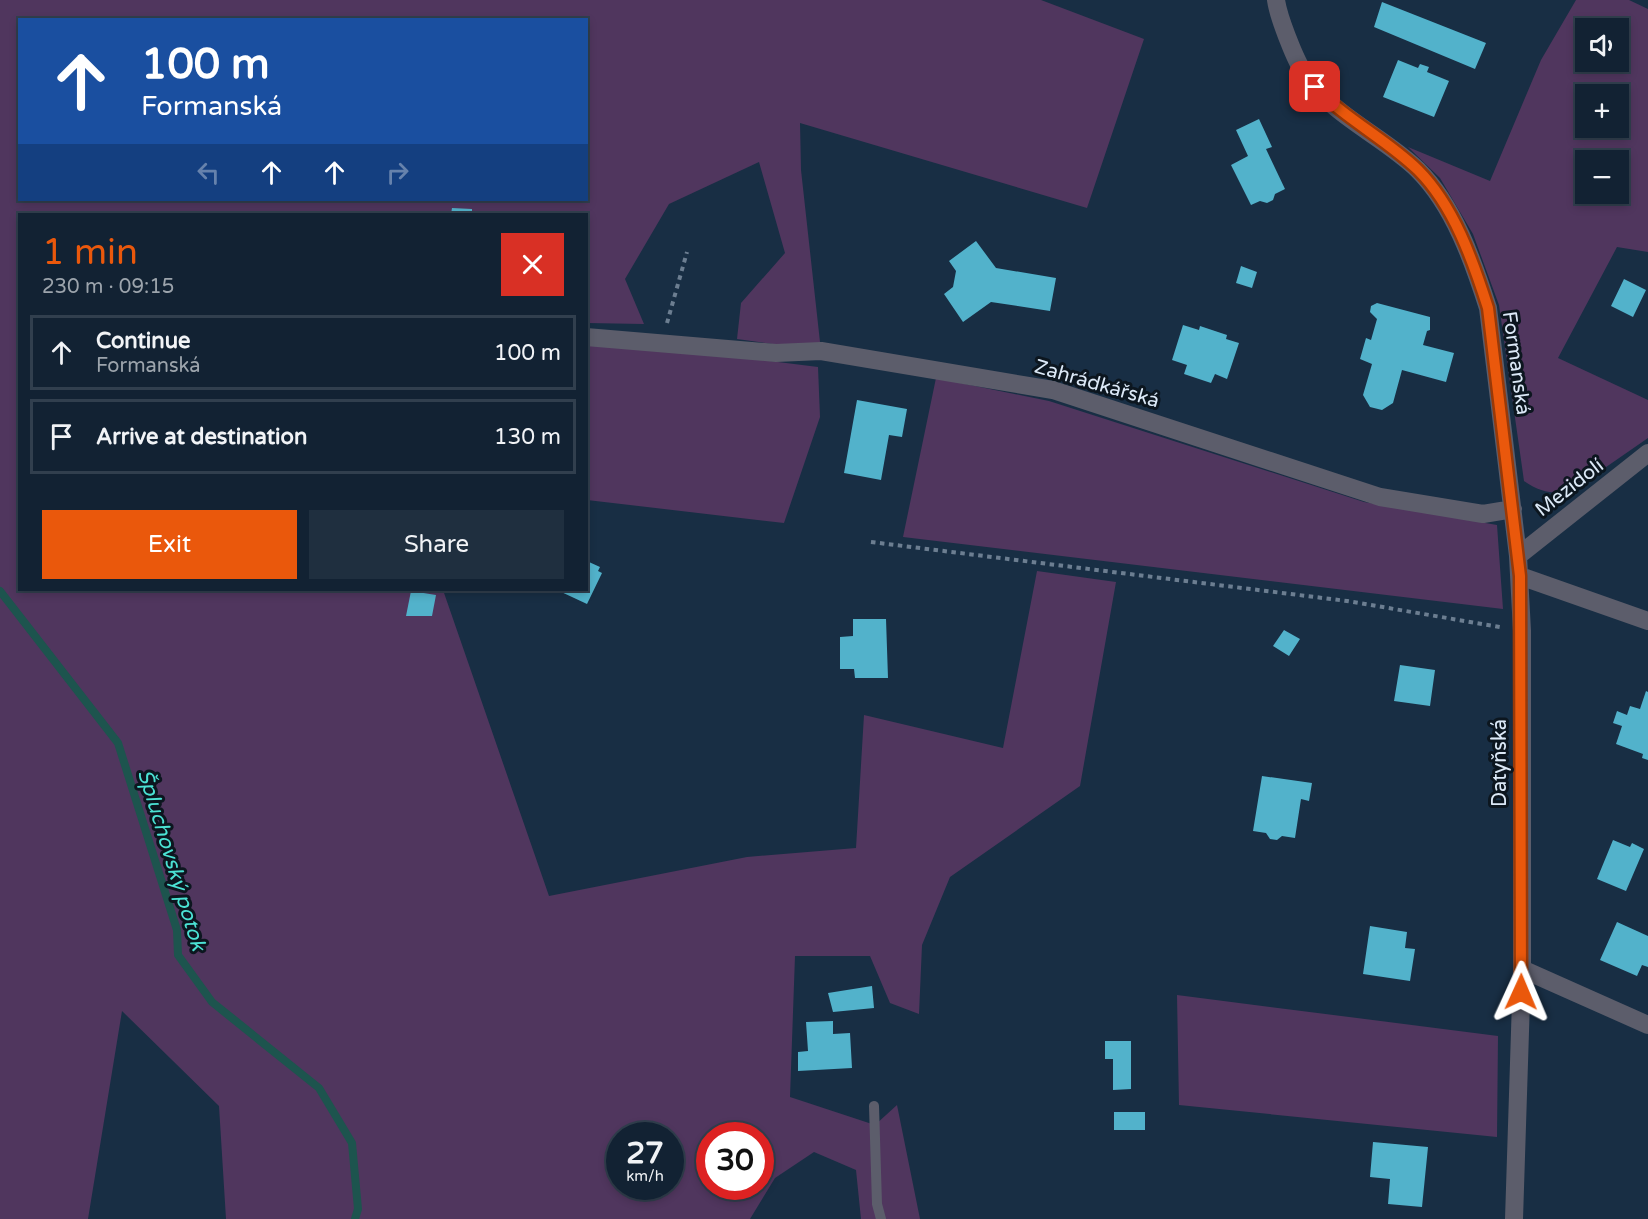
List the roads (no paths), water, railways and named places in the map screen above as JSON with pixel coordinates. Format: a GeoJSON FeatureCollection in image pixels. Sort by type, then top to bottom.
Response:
{"type":"FeatureCollection","features":[{"type":"Feature","properties":{"kind":"street","name":"Formanská"},"geometry":{"type":"LineString","coordinates":[[1276,0],[1286,34],[1306,77],[1324,96],[1418,171],[1453,220],[1488,308],[1518,556]]}},
{"type":"Feature","properties":{"kind":"street","name":"Zahrádkářská"},"geometry":{"type":"LineString","coordinates":[[588,337],[776,353],[821,351],[1053,390],[1380,497],[1483,514],[1513,509]]}},
{"type":"Feature","properties":{"kind":"street","name":"Mezidolí"},"geometry":{"type":"LineString","coordinates":[[1518,556],[1648,453]]}},
{"type":"Feature","properties":{"kind":"street","name":"Datyňská"},"geometry":{"type":"LineString","coordinates":[[1514,1219],[1522,969],[1521,631],[1518,556]]}},
{"type":"Feature","properties":{"kind":"street"},"geometry":{"type":"LineString","coordinates":[[1520,576],[1648,621]]}},
{"type":"Feature","properties":{"kind":"street"},"geometry":{"type":"LineString","coordinates":[[1522,969],[1648,1025]]}},
{"type":"Feature","properties":{"kind":"lane"},"geometry":{"type":"LineString","coordinates":[[874,1107],[877,1204],[882,1219]]}},
{"type":"Feature","properties":{"kind":"waterway","name":"Špluchovský potok"},"geometry":{"type":"LineString","coordinates":[[0,591],[118,743],[177,930],[178,955],[212,1002],[319,1088],[352,1143],[358,1209],[355,1219]]}}]}
